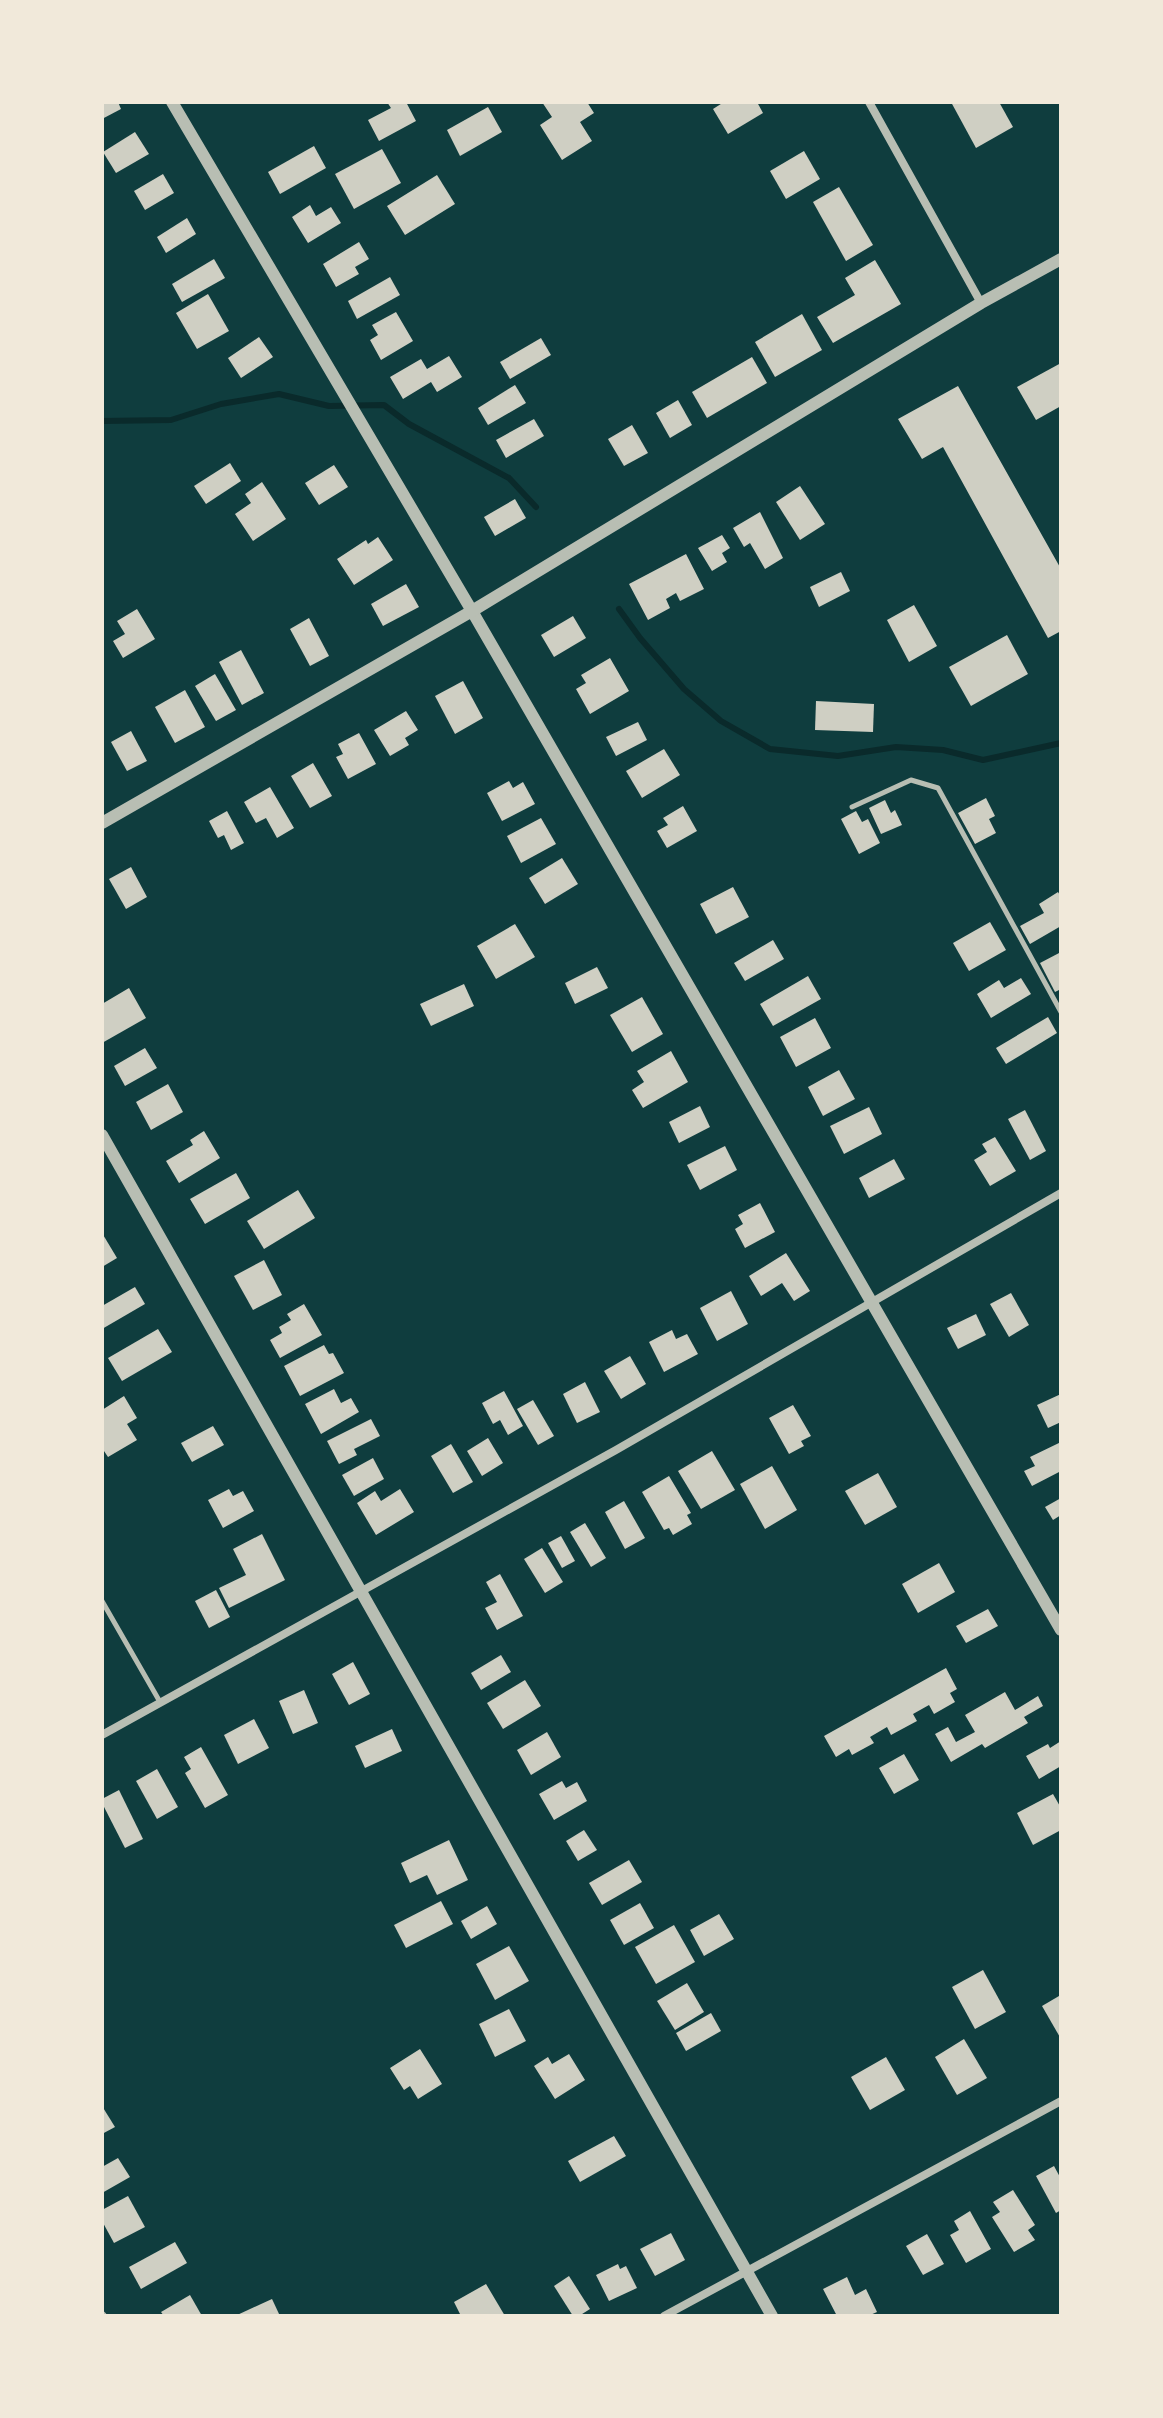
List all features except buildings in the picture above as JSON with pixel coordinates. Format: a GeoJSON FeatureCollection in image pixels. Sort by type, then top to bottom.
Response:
{"type":"FeatureCollection","features":[{"type":"Feature","properties":{"kind":"street"},"geometry":{"type":"LineString","coordinates":[[172,102],[472,611],[1061,1630]]}},
{"type":"Feature","properties":{"kind":"street"},"geometry":{"type":"LineString","coordinates":[[869,102],[981,303]]}},
{"type":"Feature","properties":{"kind":"street"},"geometry":{"type":"LineString","coordinates":[[102,823],[472,611],[981,303],[1061,259]]}},
{"type":"Feature","properties":{"kind":"street"},"geometry":{"type":"LineString","coordinates":[[102,1135],[772,2316]]}},
{"type":"Feature","properties":{"kind":"street"},"geometry":{"type":"LineString","coordinates":[[102,1735],[616,1450],[1061,1193]]}},
{"type":"Feature","properties":{"kind":"street"},"geometry":{"type":"LineString","coordinates":[[664,2316],[1061,2101]]}},
{"type":"Feature","properties":{"kind":"lane"},"geometry":{"type":"LineString","coordinates":[[852,807],[911,780],[938,788],[1061,1012]]}},
{"type":"Feature","properties":{"kind":"lane"},"geometry":{"type":"LineString","coordinates":[[102,1601],[160,1703]]}},
{"type":"Feature","properties":{"kind":"waterway"},"geometry":{"type":"LineString","coordinates":[[102,421],[171,420],[221,404],[279,394],[329,406],[384,405],[409,424],[509,478],[536,507]]}},
{"type":"Feature","properties":{"kind":"waterway"},"geometry":{"type":"LineString","coordinates":[[619,609],[684,689],[721,721],[770,749],[838,756],[896,747],[943,750],[983,760],[1061,743]]}}]}
